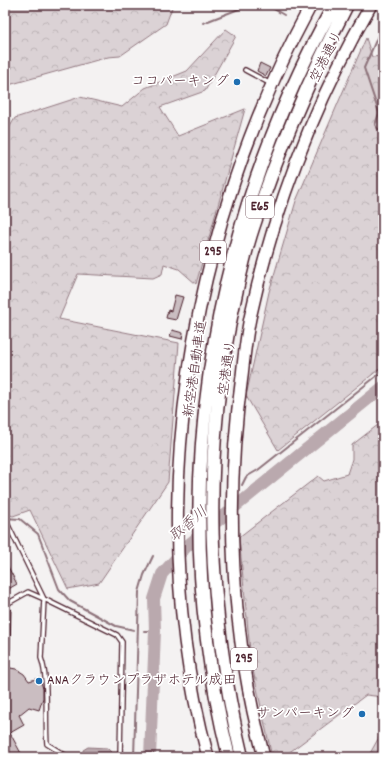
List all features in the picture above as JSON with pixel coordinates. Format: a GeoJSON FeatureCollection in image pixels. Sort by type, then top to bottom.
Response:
{"type":"FeatureCollection","features":[{"type":"Feature","properties":{"kind":"highway"},"geometry":{"type":"LineString","coordinates":[[301,5],[302,21]]}},
{"type":"Feature","properties":{"kind":"highway","name":"295"},"geometry":{"type":"LineString","coordinates":[[208,757],[203,737],[185,631],[181,591],[178,516],[180,459],[190,363],[198,312],[215,242],[238,169],[272,84],[311,5]]}},
{"type":"Feature","properties":{"kind":"highway","name":"新空港自動車道"},"geometry":{"type":"LineString","coordinates":[[229,757],[212,677],[199,544],[202,437],[214,334],[240,226],[258,171],[300,71],[334,5]]}},
{"type":"Feature","properties":{"kind":"highway","name":"新空港自動車道"},"geometry":{"type":"LineString","coordinates":[[242,757],[224,674],[214,583],[212,496],[216,421],[227,336],[252,230],[288,131],[320,57],[347,5]]}},
{"type":"Feature","properties":{"kind":"highway","name":"空港通り"},"geometry":{"type":"LineString","coordinates":[[264,757],[258,734],[243,653],[233,559],[234,444],[250,319],[268,248],[289,179],[321,100],[371,5]]}},
{"type":"Feature","properties":{"kind":"lane"},"geometry":{"type":"LineString","coordinates":[[246,70],[272,84]]}},
{"type":"Feature","properties":{"kind":"lane"},"geometry":{"type":"LineString","coordinates":[[5,526],[8,525],[44,599],[41,658],[44,667],[47,744],[68,757]]}},
{"type":"Feature","properties":{"kind":"lane"},"geometry":{"type":"LineString","coordinates":[[5,605],[28,592],[117,635],[122,642],[120,757]]}},
{"type":"Feature","properties":{"kind":"green space"},"geometry":{"type":"Polygon","coordinates":[[[5,5],[173,5],[166,24],[120,56],[108,57],[5,86],[5,5]]]}},
{"type":"Feature","properties":{"kind":"green space"},"geometry":{"type":"Polygon","coordinates":[[[226,29],[236,36],[205,91],[160,107],[178,136],[245,109],[196,284],[179,269],[164,264],[162,274],[153,278],[78,274],[59,319],[179,343],[168,482],[99,583],[68,589],[30,510],[13,516],[5,513],[5,135],[15,118],[80,97],[122,107],[145,88],[187,71],[226,29]]]}},
{"type":"Feature","properties":{"kind":"green space"},"geometry":{"type":"Polygon","coordinates":[[[366,38],[372,57],[383,56],[383,366],[278,450],[246,396],[269,292],[296,201],[366,38]]]}},
{"type":"Feature","properties":{"kind":"green space"},"geometry":{"type":"Polygon","coordinates":[[[383,421],[383,697],[366,695],[283,757],[272,757],[251,661],[239,537],[318,476],[324,481],[347,474],[352,459],[352,445],[383,421]]]}},
{"type":"Feature","properties":{"kind":"green space"},"geometry":{"type":"Polygon","coordinates":[[[383,730],[383,757],[368,757],[383,730]]]}},
{"type":"Feature","properties":{"kind":"water"},"geometry":{"type":"Polygon","coordinates":[[[88,747],[107,748],[111,752],[110,757],[84,757],[83,750],[88,747]]]}},
{"type":"Feature","properties":{"kind":"building"},"geometry":{"type":"Polygon","coordinates":[[[260,63],[270,68],[266,76],[257,71],[260,63]]]}},
{"type":"Feature","properties":{"kind":"building"},"geometry":{"type":"Polygon","coordinates":[[[175,295],[183,297],[176,320],[166,318],[168,310],[171,311],[175,295]]]}},
{"type":"Feature","properties":{"kind":"building"},"geometry":{"type":"Polygon","coordinates":[[[172,330],[183,333],[182,339],[170,336],[172,330]]]}},
{"type":"Feature","properties":{"kind":"building"},"geometry":{"type":"Polygon","coordinates":[[[5,561],[17,584],[5,591],[5,561]]]}},
{"type":"Feature","properties":{"kind":"building"},"geometry":{"type":"Polygon","coordinates":[[[5,609],[11,609],[10,650],[5,650],[5,609]]]}},
{"type":"Feature","properties":{"kind":"building"},"geometry":{"type":"Polygon","coordinates":[[[5,667],[16,669],[24,674],[29,681],[40,678],[43,689],[43,698],[39,710],[29,707],[19,715],[24,725],[10,733],[23,757],[5,757],[5,667]]]}},
{"type":"Feature","properties":{"kind":"waterway"},"geometry":{"type":"LineString","coordinates":[[203,23],[249,5]]}},
{"type":"Feature","properties":{"kind":"waterway"},"geometry":{"type":"LineString","coordinates":[[267,5],[284,15]]}},
{"type":"Feature","properties":{"kind":"waterway"},"geometry":{"type":"LineString","coordinates":[[380,31],[364,68],[379,113],[375,125],[378,129],[383,130]]}},
{"type":"Feature","properties":{"kind":"waterway"},"geometry":{"type":"LineString","coordinates":[[242,485],[246,477],[258,470],[383,371]]}},
{"type":"Feature","properties":{"kind":"waterway","name":"取香川"},"geometry":{"type":"LineString","coordinates":[[150,757],[155,631],[154,599],[162,574],[188,545],[383,387]]}},
{"type":"Feature","properties":{"kind":"waterway"},"geometry":{"type":"LineString","coordinates":[[5,518],[20,519],[38,534],[59,589],[70,601],[116,626],[134,630]]}},
{"type":"Feature","properties":{"kind":"waterway"},"geometry":{"type":"LineString","coordinates":[[134,757],[139,592],[144,575],[153,556]]}},
{"type":"Feature","properties":{"kind":"waterway"},"geometry":{"type":"LineString","coordinates":[[144,631],[155,631]]}},
{"type":"Feature","properties":{"kind":"place","name":"ココパーキング"},"geometry":{"type":"Point","coordinates":[237,82]}},
{"type":"Feature","properties":{"kind":"place","name":"ANAクラウンプラザホテル成田"},"geometry":{"type":"Point","coordinates":[39,681]}},
{"type":"Feature","properties":{"kind":"place","name":"サンパーキング"},"geometry":{"type":"Point","coordinates":[362,714]}}]}
